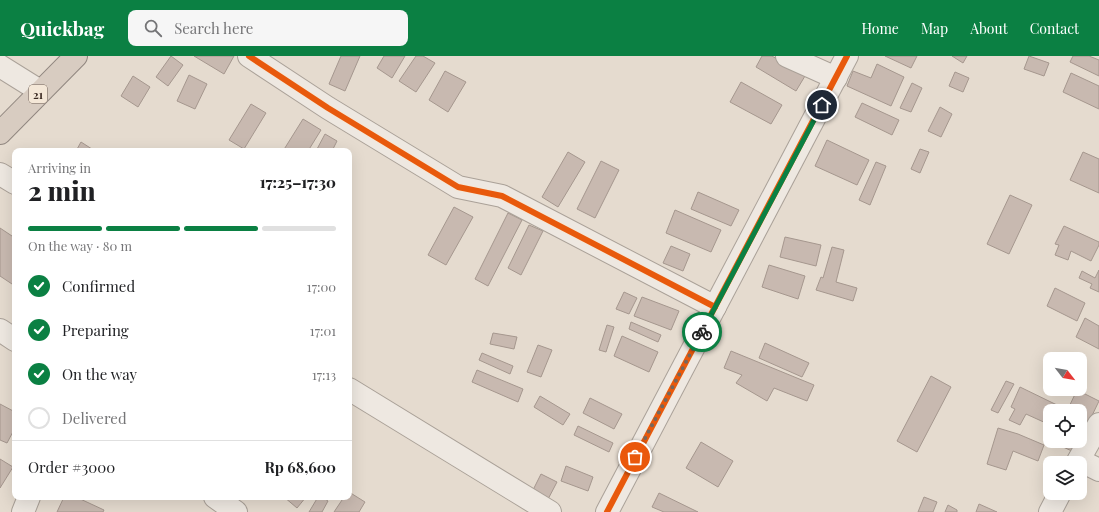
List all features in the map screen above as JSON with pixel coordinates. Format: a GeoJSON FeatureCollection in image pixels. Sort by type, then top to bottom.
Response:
{"type":"FeatureCollection","features":[{"type":"Feature","properties":{"kind":"highway","name":"21"},"geometry":{"type":"LineString","coordinates":[[0,132],[76,56]]}},
{"type":"Feature","properties":{"kind":"street"},"geometry":{"type":"LineString","coordinates":[[249,56],[328,108],[458,187],[502,196],[715,307]]}},
{"type":"Feature","properties":{"kind":"street"},"geometry":{"type":"LineString","coordinates":[[787,56],[836,78]]}},
{"type":"Feature","properties":{"kind":"street"},"geometry":{"type":"LineString","coordinates":[[606,512],[848,56]]}},
{"type":"Feature","properties":{"kind":"street"},"geometry":{"type":"LineString","coordinates":[[0,66],[40,91]]}},
{"type":"Feature","properties":{"kind":"street"},"geometry":{"type":"LineString","coordinates":[[0,174],[12,181]]}},
{"type":"Feature","properties":{"kind":"street"},"geometry":{"type":"LineString","coordinates":[[0,330],[12,338]]}},
{"type":"Feature","properties":{"kind":"street"},"geometry":{"type":"LineString","coordinates":[[352,391],[550,512]]}},
{"type":"Feature","properties":{"kind":"street"},"geometry":{"type":"LineString","coordinates":[[1081,456],[1099,424]]}},
{"type":"Feature","properties":{"kind":"street"},"geometry":{"type":"LineString","coordinates":[[1087,465],[1099,470]]}},
{"type":"Feature","properties":{"kind":"street"},"geometry":{"type":"LineString","coordinates":[[23,512],[28,500]]}},
{"type":"Feature","properties":{"kind":"street"},"geometry":{"type":"LineString","coordinates":[[219,500],[236,512]]}},
{"type":"Feature","properties":{"kind":"street"},"geometry":{"type":"LineString","coordinates":[[1050,512],[1056,500]]}},
{"type":"Feature","properties":{"kind":"building"},"geometry":{"type":"Polygon","coordinates":[[[171,56],[183,65],[168,86],[156,77],[171,56]]]}},
{"type":"Feature","properties":{"kind":"building"},"geometry":{"type":"Polygon","coordinates":[[[194,56],[234,56],[224,74],[194,56]]]}},
{"type":"Feature","properties":{"kind":"building"},"geometry":{"type":"Polygon","coordinates":[[[341,56],[360,56],[345,91],[329,84],[341,56]]]}},
{"type":"Feature","properties":{"kind":"building"},"geometry":{"type":"Polygon","coordinates":[[[384,56],[405,56],[392,78],[377,68],[384,56]]]}},
{"type":"Feature","properties":{"kind":"building"},"geometry":{"type":"Polygon","coordinates":[[[416,56],[423,56],[435,63],[416,92],[399,81],[416,56]]]}},
{"type":"Feature","properties":{"kind":"building"},"geometry":{"type":"Polygon","coordinates":[[[762,56],[772,56],[805,76],[796,91],[756,67],[762,56]]]}},
{"type":"Feature","properties":{"kind":"building"},"geometry":{"type":"Polygon","coordinates":[[[885,56],[917,56],[911,68],[885,56]]]}},
{"type":"Feature","properties":{"kind":"building"},"geometry":{"type":"Polygon","coordinates":[[[952,56],[967,56],[963,63],[952,56]]]}},
{"type":"Feature","properties":{"kind":"building"},"geometry":{"type":"Polygon","coordinates":[[[1029,56],[1049,63],[1044,76],[1024,69],[1029,56]]]}},
{"type":"Feature","properties":{"kind":"building"},"geometry":{"type":"Polygon","coordinates":[[[1073,56],[1089,56],[1099,60],[1099,76],[1070,62],[1073,56]]]}},
{"type":"Feature","properties":{"kind":"building"},"geometry":{"type":"Polygon","coordinates":[[[877,64],[904,77],[891,106],[847,86],[853,71],[871,78],[877,64]]]}},
{"type":"Feature","properties":{"kind":"building"},"geometry":{"type":"Polygon","coordinates":[[[445,71],[466,82],[448,112],[429,100],[445,71]]]}},
{"type":"Feature","properties":{"kind":"building"},"geometry":{"type":"Polygon","coordinates":[[[955,72],[969,78],[963,92],[949,86],[955,72]]]}},
{"type":"Feature","properties":{"kind":"building"},"geometry":{"type":"Polygon","coordinates":[[[1071,73],[1099,86],[1099,109],[1063,92],[1071,73]]]}},
{"type":"Feature","properties":{"kind":"building"},"geometry":{"type":"Polygon","coordinates":[[[189,75],[207,84],[195,109],[177,101],[189,75]]]}},
{"type":"Feature","properties":{"kind":"building"},"geometry":{"type":"Polygon","coordinates":[[[133,76],[150,87],[138,107],[121,96],[133,76]]]}},
{"type":"Feature","properties":{"kind":"building"},"geometry":{"type":"Polygon","coordinates":[[[741,82],[782,105],[771,124],[730,102],[741,82]]]}},
{"type":"Feature","properties":{"kind":"building"},"geometry":{"type":"Polygon","coordinates":[[[912,83],[922,88],[911,112],[900,108],[912,83]]]}},
{"type":"Feature","properties":{"kind":"building"},"geometry":{"type":"Polygon","coordinates":[[[862,103],[899,120],[892,135],[855,117],[862,103]]]}},
{"type":"Feature","properties":{"kind":"building"},"geometry":{"type":"Polygon","coordinates":[[[251,104],[266,113],[245,148],[229,140],[251,104]]]}},
{"type":"Feature","properties":{"kind":"building"},"geometry":{"type":"Polygon","coordinates":[[[940,107],[952,114],[941,137],[928,131],[940,107]]]}},
{"type":"Feature","properties":{"kind":"building"},"geometry":{"type":"Polygon","coordinates":[[[303,119],[321,130],[310,148],[285,148],[303,119]]]}},
{"type":"Feature","properties":{"kind":"building"},"geometry":{"type":"Polygon","coordinates":[[[325,134],[337,141],[334,148],[318,148],[325,134]]]}},
{"type":"Feature","properties":{"kind":"building"},"geometry":{"type":"Polygon","coordinates":[[[827,140],[869,160],[857,185],[815,166],[827,140]]]}},
{"type":"Feature","properties":{"kind":"building"},"geometry":{"type":"Polygon","coordinates":[[[81,142],[90,148],[78,148],[81,142]]]}},
{"type":"Feature","properties":{"kind":"building"},"geometry":{"type":"Polygon","coordinates":[[[920,149],[929,152],[920,173],[911,169],[920,149]]]}},
{"type":"Feature","properties":{"kind":"building"},"geometry":{"type":"Polygon","coordinates":[[[568,152],[585,162],[558,207],[542,197],[568,152]]]}},
{"type":"Feature","properties":{"kind":"building"},"geometry":{"type":"Polygon","coordinates":[[[1083,152],[1099,159],[1099,193],[1070,180],[1083,152]]]}},
{"type":"Feature","properties":{"kind":"building"},"geometry":{"type":"Polygon","coordinates":[[[601,161],[619,170],[595,218],[577,209],[601,161]]]}},
{"type":"Feature","properties":{"kind":"building"},"geometry":{"type":"Polygon","coordinates":[[[876,162],[886,166],[870,205],[859,200],[876,162]]]}},
{"type":"Feature","properties":{"kind":"building"},"geometry":{"type":"Polygon","coordinates":[[[698,192],[739,210],[731,226],[691,209],[698,192]]]}},
{"type":"Feature","properties":{"kind":"building"},"geometry":{"type":"Polygon","coordinates":[[[1010,195],[1032,205],[1009,254],[987,244],[1010,195]]]}},
{"type":"Feature","properties":{"kind":"building"},"geometry":{"type":"Polygon","coordinates":[[[454,207],[473,217],[446,265],[428,255],[454,207]]]}},
{"type":"Feature","properties":{"kind":"building"},"geometry":{"type":"Polygon","coordinates":[[[675,210],[721,230],[711,252],[666,233],[675,210]]]}},
{"type":"Feature","properties":{"kind":"building"},"geometry":{"type":"Polygon","coordinates":[[[508,213],[522,220],[488,286],[475,279],[508,213]]]}},
{"type":"Feature","properties":{"kind":"building"},"geometry":{"type":"Polygon","coordinates":[[[529,225],[543,231],[521,275],[508,268],[529,225]]]}},
{"type":"Feature","properties":{"kind":"building"},"geometry":{"type":"Polygon","coordinates":[[[1064,226],[1099,242],[1091,261],[1071,251],[1068,260],[1055,255],[1059,245],[1055,244],[1064,226]]]}},
{"type":"Feature","properties":{"kind":"building"},"geometry":{"type":"Polygon","coordinates":[[[0,228],[12,236],[12,284],[0,276],[0,228]]]}},
{"type":"Feature","properties":{"kind":"building"},"geometry":{"type":"Polygon","coordinates":[[[785,237],[821,245],[816,266],[780,257],[785,237]]]}},
{"type":"Feature","properties":{"kind":"building"},"geometry":{"type":"Polygon","coordinates":[[[671,246],[690,254],[683,271],[663,263],[671,246]]]}},
{"type":"Feature","properties":{"kind":"building"},"geometry":{"type":"Polygon","coordinates":[[[832,247],[844,250],[836,282],[857,288],[853,301],[816,290],[821,277],[823,278],[832,247]]]}},
{"type":"Feature","properties":{"kind":"building"},"geometry":{"type":"Polygon","coordinates":[[[769,265],[805,276],[798,299],[762,287],[769,265]]]}},
{"type":"Feature","properties":{"kind":"building"},"geometry":{"type":"Polygon","coordinates":[[[1099,270],[1099,292],[1090,288],[1092,284],[1079,278],[1082,271],[1095,278],[1099,270]]]}},
{"type":"Feature","properties":{"kind":"building"},"geometry":{"type":"Polygon","coordinates":[[[1055,288],[1085,303],[1077,321],[1047,306],[1055,288]]]}},
{"type":"Feature","properties":{"kind":"building"},"geometry":{"type":"Polygon","coordinates":[[[624,292],[637,298],[629,314],[616,309],[624,292]]]}},
{"type":"Feature","properties":{"kind":"building"},"geometry":{"type":"Polygon","coordinates":[[[642,297],[679,311],[671,330],[634,316],[642,297]]]}},
{"type":"Feature","properties":{"kind":"building"},"geometry":{"type":"Polygon","coordinates":[[[1085,318],[1099,326],[1099,349],[1076,337],[1085,318]]]}},
{"type":"Feature","properties":{"kind":"building"},"geometry":{"type":"Polygon","coordinates":[[[631,322],[661,335],[658,342],[629,329],[631,322]]]}},
{"type":"Feature","properties":{"kind":"building"},"geometry":{"type":"Polygon","coordinates":[[[607,325],[614,327],[606,352],[599,350],[607,325]]]}},
{"type":"Feature","properties":{"kind":"building"},"geometry":{"type":"Polygon","coordinates":[[[493,333],[517,337],[514,349],[490,344],[493,333]]]}},
{"type":"Feature","properties":{"kind":"building"},"geometry":{"type":"Polygon","coordinates":[[[622,336],[658,352],[649,372],[614,356],[622,336]]]}},
{"type":"Feature","properties":{"kind":"building"},"geometry":{"type":"Polygon","coordinates":[[[765,343],[809,363],[802,377],[759,358],[765,343]]]}},
{"type":"Feature","properties":{"kind":"building"},"geometry":{"type":"Polygon","coordinates":[[[538,345],[552,350],[541,377],[527,372],[538,345]]]}},
{"type":"Feature","properties":{"kind":"building"},"geometry":{"type":"Polygon","coordinates":[[[731,351],[814,385],[807,401],[774,388],[767,401],[736,383],[742,375],[724,368],[731,351]]]}},
{"type":"Feature","properties":{"kind":"building"},"geometry":{"type":"Polygon","coordinates":[[[482,353],[513,366],[510,374],[479,360],[482,353]]]}},
{"type":"Feature","properties":{"kind":"building"},"geometry":{"type":"Polygon","coordinates":[[[477,370],[523,389],[518,402],[472,382],[477,370]]]}},
{"type":"Feature","properties":{"kind":"building"},"geometry":{"type":"Polygon","coordinates":[[[931,376],[951,387],[917,452],[897,441],[931,376]]]}},
{"type":"Feature","properties":{"kind":"building"},"geometry":{"type":"Polygon","coordinates":[[[1006,381],[1014,384],[998,413],[991,410],[1006,381]]]}},
{"type":"Feature","properties":{"kind":"building"},"geometry":{"type":"Polygon","coordinates":[[[1020,387],[1055,404],[1043,404],[1043,422],[1026,414],[1020,425],[1009,420],[1015,409],[1011,407],[1020,387]]]}},
{"type":"Feature","properties":{"kind":"building"},"geometry":{"type":"Polygon","coordinates":[[[1087,395],[1099,401],[1087,426],[1087,404],[1070,404],[1074,396],[1087,395]]]}},
{"type":"Feature","properties":{"kind":"building"},"geometry":{"type":"Polygon","coordinates":[[[540,396],[570,414],[563,425],[534,407],[540,396]]]}},
{"type":"Feature","properties":{"kind":"building"},"geometry":{"type":"Polygon","coordinates":[[[590,398],[622,414],[614,429],[583,413],[590,398]]]}},
{"type":"Feature","properties":{"kind":"building"},"geometry":{"type":"Polygon","coordinates":[[[0,404],[12,410],[12,434],[7,443],[0,440],[0,404]]]}},
{"type":"Feature","properties":{"kind":"building"},"geometry":{"type":"Polygon","coordinates":[[[578,426],[613,443],[609,452],[574,435],[578,426]]]}},
{"type":"Feature","properties":{"kind":"building"},"geometry":{"type":"Polygon","coordinates":[[[998,428],[1018,434],[1043,445],[1038,461],[1013,451],[1006,470],[987,464],[998,428]]]}},
{"type":"Feature","properties":{"kind":"building"},"geometry":{"type":"Polygon","coordinates":[[[701,442],[733,461],[718,487],[686,468],[701,442]]]}},
{"type":"Feature","properties":{"kind":"building"},"geometry":{"type":"Polygon","coordinates":[[[1065,448],[1076,448],[1074,452],[1065,448]]]}},
{"type":"Feature","properties":{"kind":"building"},"geometry":{"type":"Polygon","coordinates":[[[0,459],[12,466],[12,469],[0,488],[0,459]]]}},
{"type":"Feature","properties":{"kind":"building"},"geometry":{"type":"Polygon","coordinates":[[[566,466],[593,477],[588,491],[561,481],[566,466]]]}},
{"type":"Feature","properties":{"kind":"building"},"geometry":{"type":"Polygon","coordinates":[[[541,474],[557,482],[546,503],[530,496],[541,474]]]}},
{"type":"Feature","properties":{"kind":"building"},"geometry":{"type":"Polygon","coordinates":[[[659,493],[698,512],[664,512],[652,507],[659,493]]]}},
{"type":"Feature","properties":{"kind":"building"},"geometry":{"type":"Polygon","coordinates":[[[352,494],[365,502],[359,512],[334,512],[342,500],[352,500],[352,494]]]}},
{"type":"Feature","properties":{"kind":"building"},"geometry":{"type":"Polygon","coordinates":[[[924,497],[937,502],[933,512],[918,512],[924,497]]]}},
{"type":"Feature","properties":{"kind":"building"},"geometry":{"type":"Polygon","coordinates":[[[63,500],[82,500],[104,510],[103,512],[57,512],[63,500]]]}},
{"type":"Feature","properties":{"kind":"building"},"geometry":{"type":"Polygon","coordinates":[[[288,500],[304,500],[297,508],[288,500]]]}},
{"type":"Feature","properties":{"kind":"building"},"geometry":{"type":"Polygon","coordinates":[[[316,500],[328,501],[322,512],[309,512],[316,500]]]}},
{"type":"Feature","properties":{"kind":"building"},"geometry":{"type":"Polygon","coordinates":[[[979,504],[997,512],[976,512],[979,504]]]}},
{"type":"Feature","properties":{"kind":"building"},"geometry":{"type":"Polygon","coordinates":[[[948,505],[957,510],[957,512],[945,512],[948,505]]]}},
{"type":"Feature","properties":{"kind":"cycle path"},"geometry":{"type":"LineString","coordinates":[[249,56],[328,108],[458,187],[502,196],[715,307]]}},
{"type":"Feature","properties":{"kind":"cycle path"},"geometry":{"type":"LineString","coordinates":[[607,512],[847,56]]}},
{"type":"Feature","properties":{"kind":"way so far"},"geometry":{"type":"LineString","coordinates":[[635,457],[702,332]]}},
{"type":"Feature","properties":{"kind":"route"},"geometry":{"type":"LineString","coordinates":[[702,332],[822,105]]}}]}
